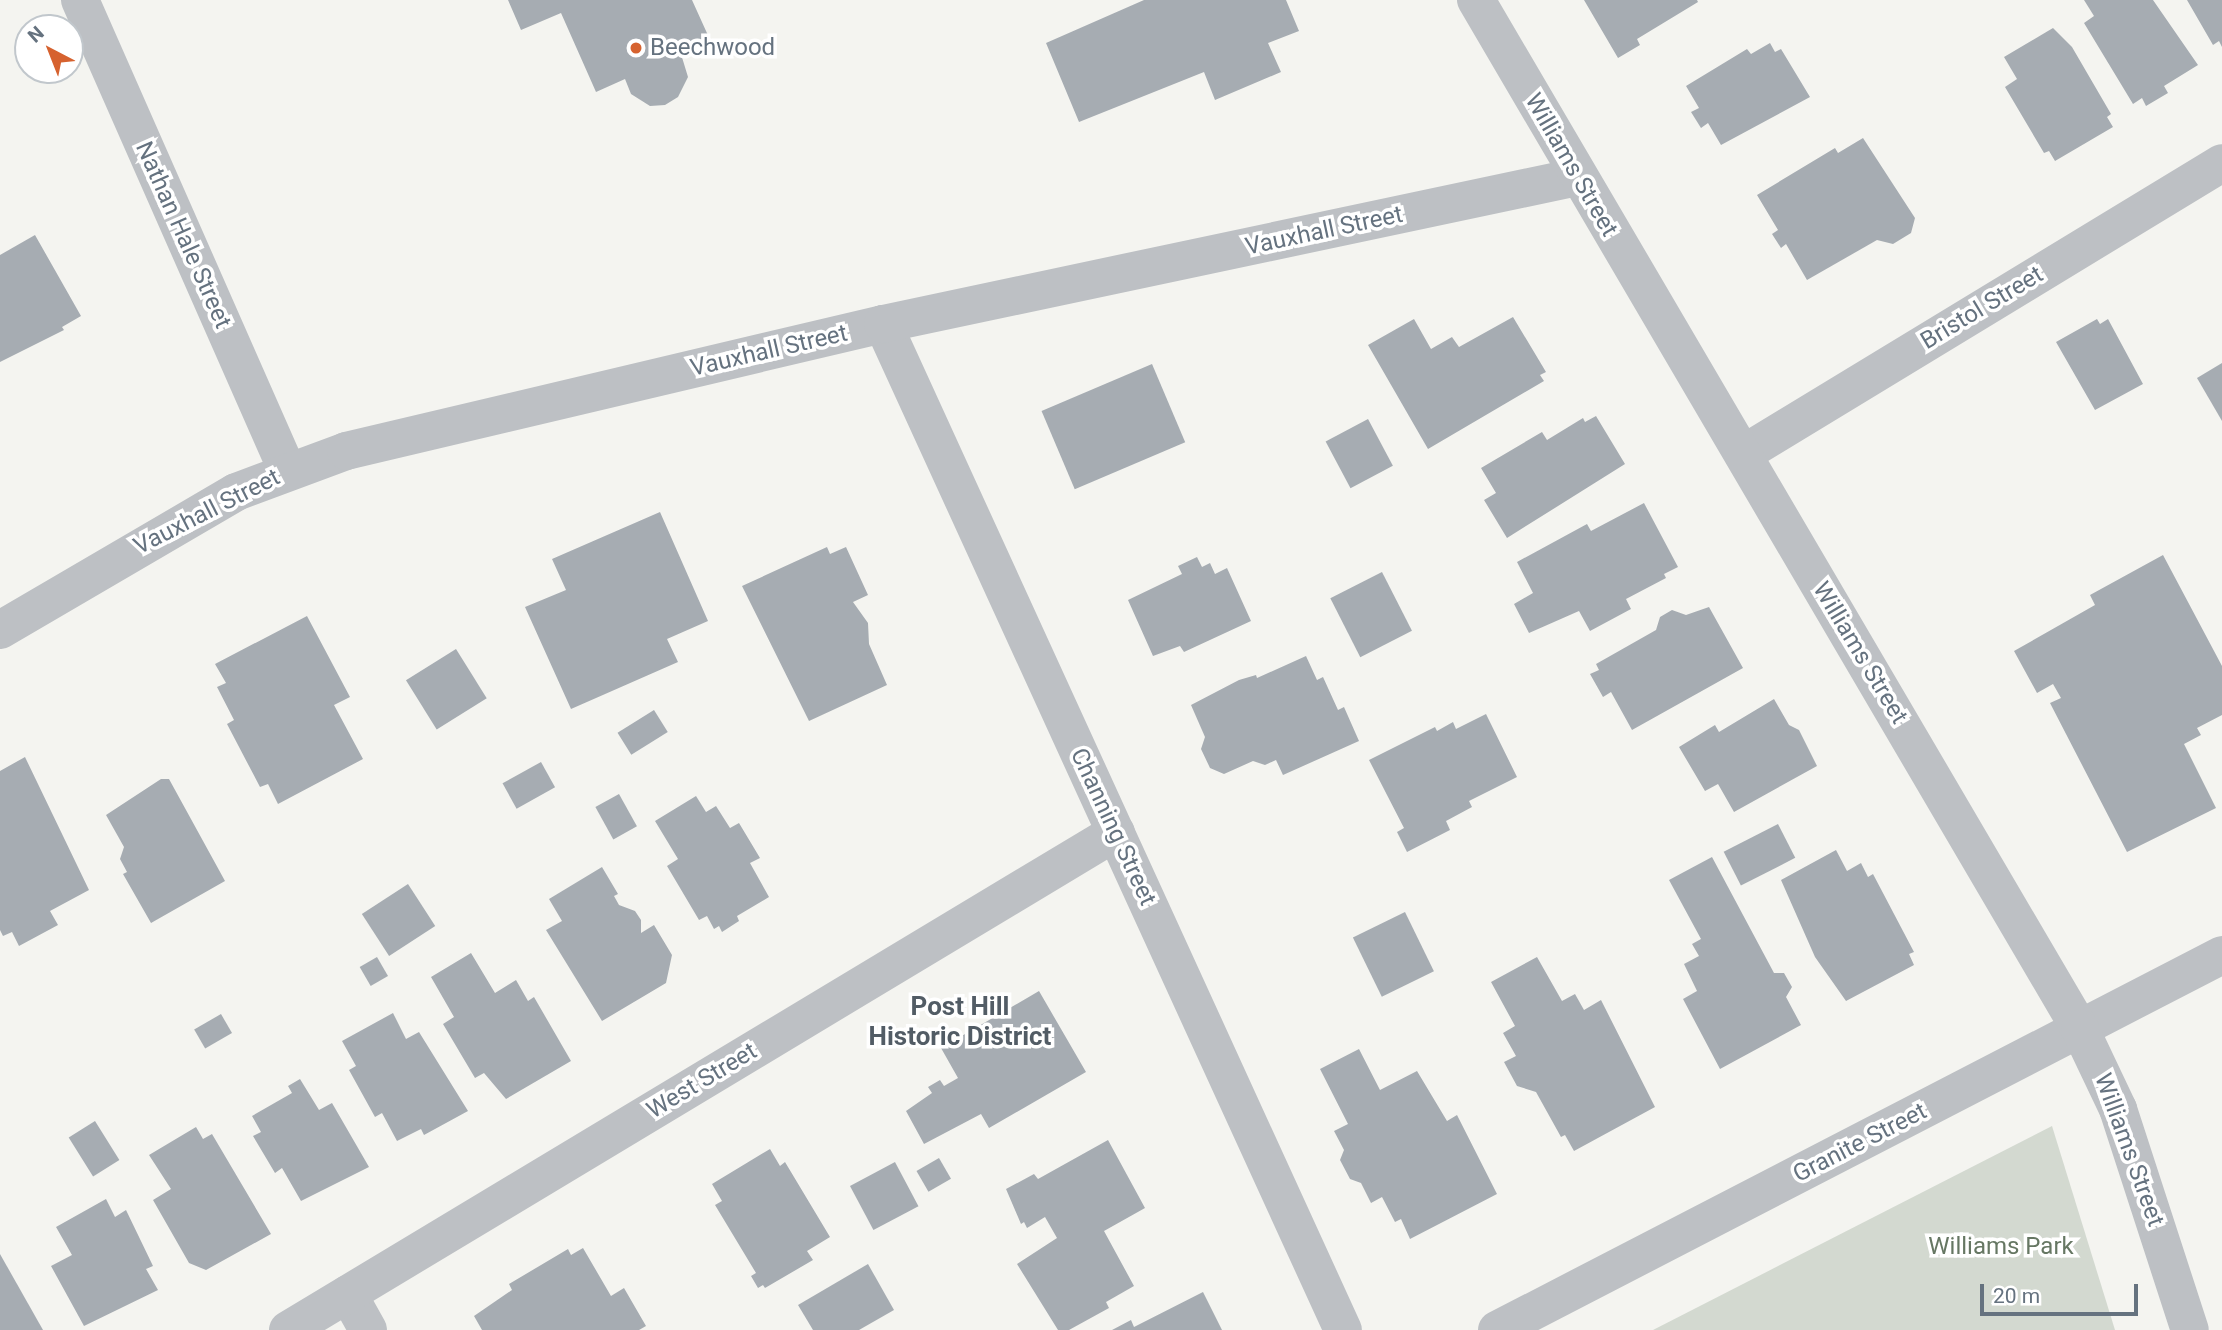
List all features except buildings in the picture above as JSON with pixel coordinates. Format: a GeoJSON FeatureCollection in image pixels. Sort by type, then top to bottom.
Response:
{"type":"FeatureCollection","features":[{"type":"Feature","properties":{"kind":"street","name":"Nathan Hale Street"},"geometry":{"type":"LineString","coordinates":[[80,0],[287,470]]}},
{"type":"Feature","properties":{"kind":"street","name":"Williams Street"},"geometry":{"type":"LineString","coordinates":[[1476,0],[1577,177],[1743,454],[2080,1029],[2118,1109],[2190,1330]]}},
{"type":"Feature","properties":{"kind":"street","name":"Bristol Street"},"geometry":{"type":"LineString","coordinates":[[1743,454],[2222,163]]}},
{"type":"Feature","properties":{"kind":"street","name":"Vauxhall Street"},"geometry":{"type":"LineString","coordinates":[[0,630],[184,519],[287,470],[346,450],[883,324],[1577,177]]}},
{"type":"Feature","properties":{"kind":"street","name":"Channing Street"},"geometry":{"type":"LineString","coordinates":[[883,324],[1343,1330]]}},
{"type":"Feature","properties":{"kind":"street","name":"West Street"},"geometry":{"type":"LineString","coordinates":[[288,1330],[1115,832]]}},
{"type":"Feature","properties":{"kind":"street","name":"Granite Street"},"geometry":{"type":"LineString","coordinates":[[1497,1330],[2222,955]]}},
{"type":"Feature","properties":{"kind":"street"},"geometry":{"type":"LineString","coordinates":[[348,1294],[368,1330]]}},
{"type":"Feature","properties":{"kind":"green space","name":"Williams Park"},"geometry":{"type":"Polygon","coordinates":[[[2052,1126],[2115,1330],[1653,1330],[2052,1126]]]}},
{"type":"Feature","properties":{"kind":"place","name":"Beechwood"},"geometry":{"type":"Point","coordinates":[636,48]}},
{"type":"Feature","properties":{"kind":"district","name":"Post Hill Historic District"},"geometry":{"type":"Point","coordinates":[960,1022]}}]}
